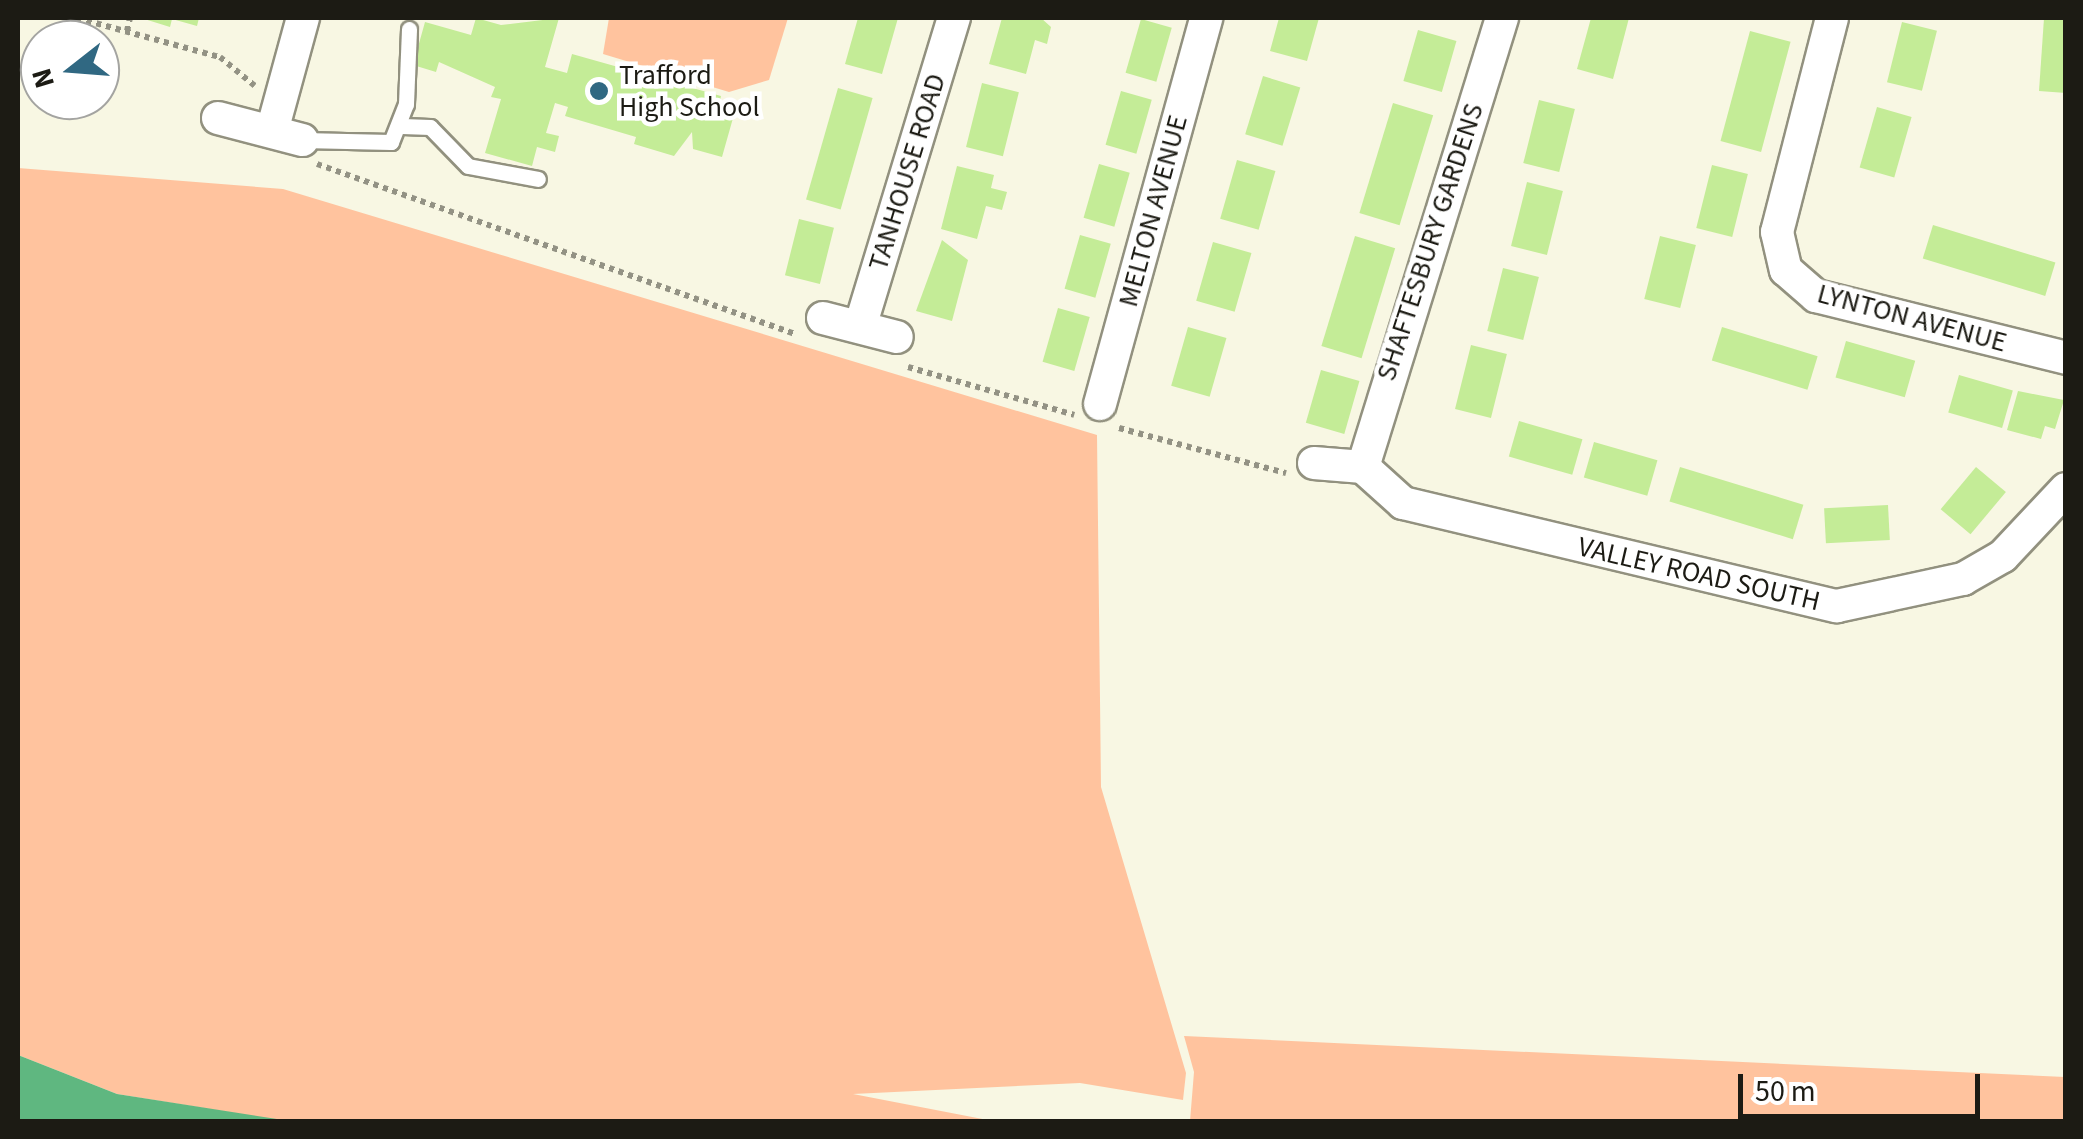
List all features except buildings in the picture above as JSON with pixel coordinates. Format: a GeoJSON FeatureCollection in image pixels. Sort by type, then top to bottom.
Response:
{"type":"FeatureCollection","features":[{"type":"Feature","properties":{"kind":"street"},"geometry":{"type":"LineString","coordinates":[[218,118],[284,126],[304,18]]}},
{"type":"Feature","properties":{"kind":"street","name":"TANHOUSE ROAD"},"geometry":{"type":"LineString","coordinates":[[860,327],[954,18]]}},
{"type":"Feature","properties":{"kind":"street","name":"MELTON AVENUE"},"geometry":{"type":"LineString","coordinates":[[1104,405],[1206,18]]}},
{"type":"Feature","properties":{"kind":"street","name":"SHAFTESBURY GARDENS"},"geometry":{"type":"LineString","coordinates":[[1363,467],[1502,18]]}},
{"type":"Feature","properties":{"kind":"street","name":"LYNTON AVENUE"},"geometry":{"type":"LineString","coordinates":[[1832,18],[1777,232],[1786,270],[1816,296],[2066,358]]}},
{"type":"Feature","properties":{"kind":"street"},"geometry":{"type":"LineString","coordinates":[[823,318],[897,337]]}},
{"type":"Feature","properties":{"kind":"street"},"geometry":{"type":"LineString","coordinates":[[1314,464],[1363,467]]}},
{"type":"Feature","properties":{"kind":"street","name":"VALLEY ROAD SOUTH"},"geometry":{"type":"LineString","coordinates":[[1363,467],[1403,503],[1837,606],[1963,578],[2003,556],[2066,489]]}},
{"type":"Feature","properties":{"kind":"lane"},"geometry":{"type":"LineString","coordinates":[[284,126],[391,142],[402,126],[409,29]]}},
{"type":"Feature","properties":{"kind":"lane"},"geometry":{"type":"LineString","coordinates":[[402,126],[430,128],[468,166],[538,179]]}},
{"type":"Feature","properties":{"kind":"path"},"geometry":{"type":"LineString","coordinates":[[77,18],[220,57],[284,126]]}},
{"type":"Feature","properties":{"kind":"path"},"geometry":{"type":"LineString","coordinates":[[127,31],[130,18]]}},
{"type":"Feature","properties":{"kind":"shaded area"},"geometry":{"type":"Polygon","coordinates":[[[609,18],[788,18],[769,80],[729,92],[603,54],[609,18]]]}},
{"type":"Feature","properties":{"kind":"shaded area"},"geometry":{"type":"Polygon","coordinates":[[[18,168],[283,189],[1097,435],[1101,787],[1186,1073],[1183,1100],[1080,1083],[853,1094],[998,1122],[290,1122],[117,1094],[18,1055],[18,168]]]}},
{"type":"Feature","properties":{"kind":"shaded area"},"geometry":{"type":"Polygon","coordinates":[[[1184,1036],[2065,1077],[2065,1121],[1190,1121],[1194,1072],[1184,1036]]]}},
{"type":"Feature","properties":{"kind":"shaded area"},"geometry":{"type":"Polygon","coordinates":[[[18,1055],[117,1094],[290,1121],[18,1121],[18,1055]]]}},
{"type":"Feature","properties":{"kind":"place","name":"Trafford High School"},"geometry":{"type":"Point","coordinates":[599,91]}}]}
